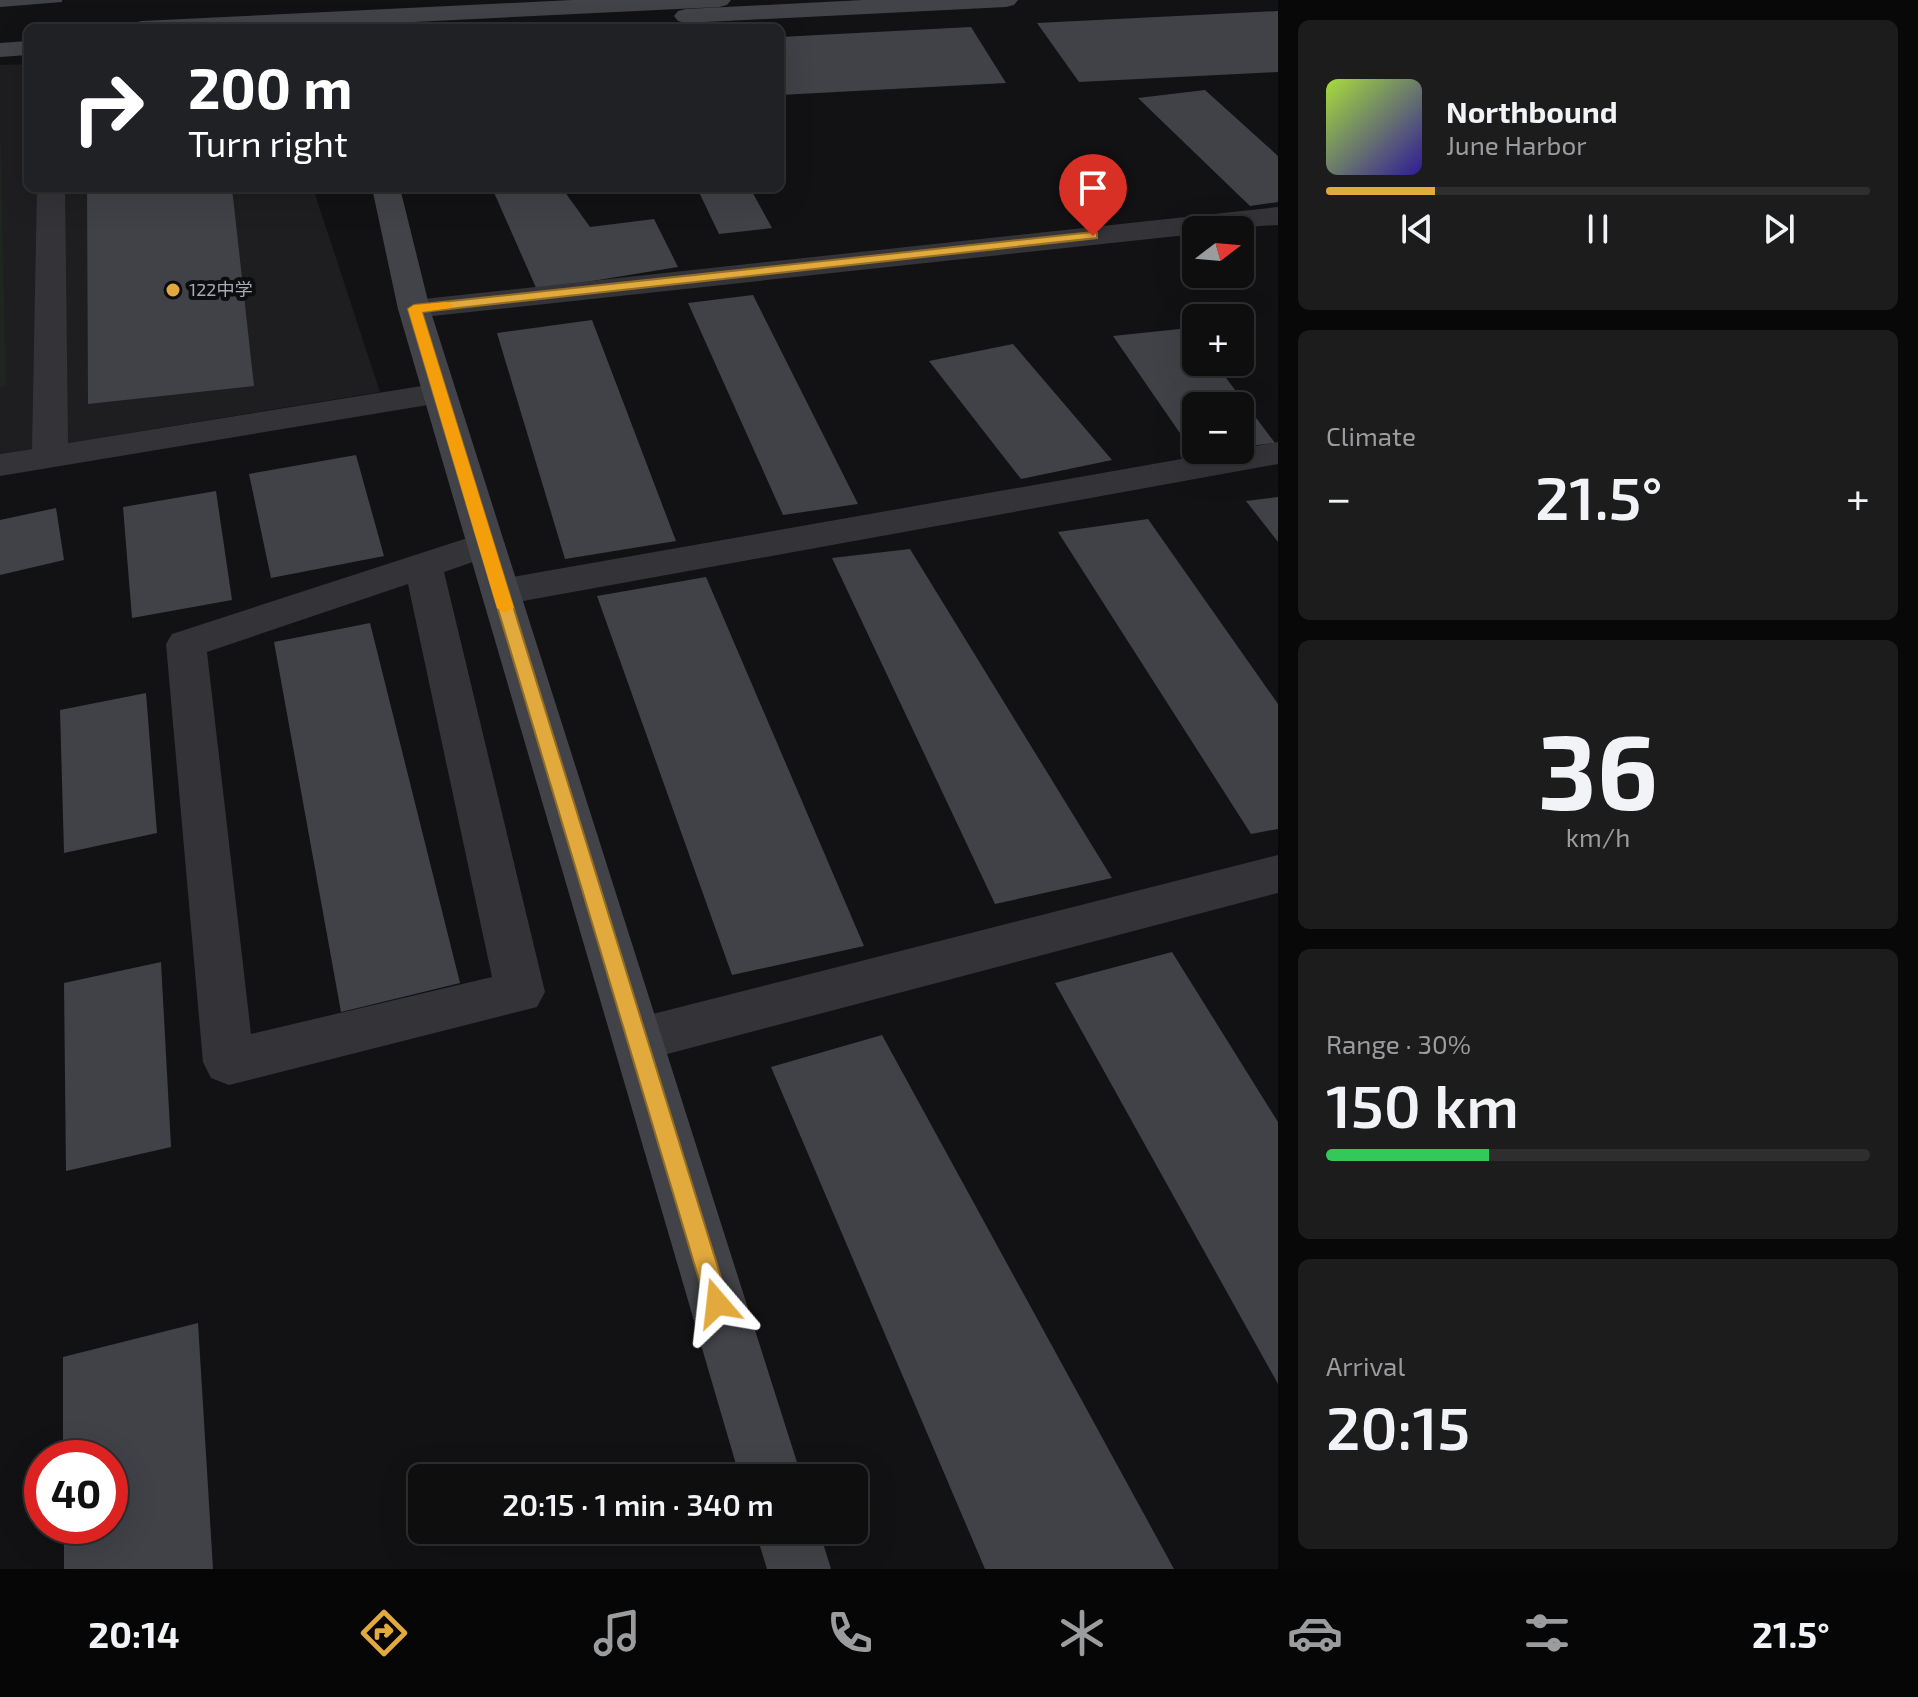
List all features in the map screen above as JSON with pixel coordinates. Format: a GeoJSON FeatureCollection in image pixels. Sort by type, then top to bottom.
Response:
{"type":"FeatureCollection","features":[{"type":"Feature","properties":{"kind":"main road"},"geometry":{"type":"LineString","coordinates":[[308,24],[719,0]]}},
{"type":"Feature","properties":{"kind":"main road"},"geometry":{"type":"LineString","coordinates":[[521,24],[1006,0]]}},
{"type":"Feature","properties":{"kind":"main road"},"geometry":{"type":"LineString","coordinates":[[0,35],[24,34]]}},
{"type":"Feature","properties":{"kind":"main road"},"geometry":{"type":"LineString","coordinates":[[0,50],[24,48]]}},
{"type":"Feature","properties":{"kind":"main road"},"geometry":{"type":"LineString","coordinates":[[387,192],[414,309],[767,1464]]}},
{"type":"Feature","properties":{"kind":"main road"},"geometry":{"type":"LineString","coordinates":[[791,1544],[799,1569]]}},
{"type":"Feature","properties":{"kind":"street"},"geometry":{"type":"LineString","coordinates":[[50,456],[51,192]]}},
{"type":"Feature","properties":{"kind":"street"},"geometry":{"type":"LineString","coordinates":[[414,309],[1278,216]]}},
{"type":"Feature","properties":{"kind":"street"},"geometry":{"type":"LineString","coordinates":[[0,465],[440,393]]}},
{"type":"Feature","properties":{"kind":"street"},"geometry":{"type":"LineString","coordinates":[[501,592],[1278,453]]}},
{"type":"Feature","properties":{"kind":"street"},"geometry":{"type":"LineString","coordinates":[[423,564],[520,992],[229,1062],[186,644],[423,564],[486,544]]}},
{"type":"Feature","properties":{"kind":"street"},"geometry":{"type":"LineString","coordinates":[[637,1040],[1278,874]]}},
{"type":"Feature","properties":{"kind":"shaded area","name":"122中学"},"geometry":{"type":"Polygon","coordinates":[[[24,64],[24,192],[314,192],[380,392],[0,454],[0,65],[24,64]]]}},
{"type":"Feature","properties":{"kind":"shaded area"},"geometry":{"type":"Polygon","coordinates":[[[0,122],[6,386],[0,387],[0,122]]]}},
{"type":"Feature","properties":{"kind":"building"},"geometry":{"type":"Polygon","coordinates":[[[0,0],[62,0],[62,2],[0,7],[0,0]]]}},
{"type":"Feature","properties":{"kind":"building"},"geometry":{"type":"Polygon","coordinates":[[[1278,11],[1278,72],[1079,82],[1037,23],[1278,11]]]}},
{"type":"Feature","properties":{"kind":"building"},"geometry":{"type":"Polygon","coordinates":[[[971,27],[1006,83],[784,95],[784,37],[971,27]]]}},
{"type":"Feature","properties":{"kind":"building"},"geometry":{"type":"Polygon","coordinates":[[[1205,90],[1278,156],[1278,202],[1250,206],[1138,98],[1205,90]]]}},
{"type":"Feature","properties":{"kind":"building"},"geometry":{"type":"Polygon","coordinates":[[[87,192],[232,192],[254,386],[88,404],[87,192]]]}},
{"type":"Feature","properties":{"kind":"building"},"geometry":{"type":"Polygon","coordinates":[[[494,192],[565,192],[590,227],[654,219],[678,267],[537,290],[494,192]]]}},
{"type":"Feature","properties":{"kind":"building"},"geometry":{"type":"Polygon","coordinates":[[[699,192],[752,192],[772,228],[719,234],[699,192]]]}},
{"type":"Feature","properties":{"kind":"building"},"geometry":{"type":"Polygon","coordinates":[[[753,295],[858,504],[783,515],[688,303],[753,295]]]}},
{"type":"Feature","properties":{"kind":"building"},"geometry":{"type":"Polygon","coordinates":[[[592,320],[676,541],[565,559],[497,333],[592,320]]]}},
{"type":"Feature","properties":{"kind":"building"},"geometry":{"type":"Polygon","coordinates":[[[1182,329],[1182,376],[1225,376],[1237,392],[1182,392],[1182,436],[1113,336],[1182,329]]]}},
{"type":"Feature","properties":{"kind":"building"},"geometry":{"type":"Polygon","coordinates":[[[1013,344],[1112,460],[1021,479],[929,361],[1013,344]]]}},
{"type":"Feature","properties":{"kind":"building"},"geometry":{"type":"Polygon","coordinates":[[[1254,415],[1275,443],[1254,445],[1254,415]]]}},
{"type":"Feature","properties":{"kind":"building"},"geometry":{"type":"Polygon","coordinates":[[[356,455],[384,556],[271,578],[249,474],[356,455]]]}},
{"type":"Feature","properties":{"kind":"building"},"geometry":{"type":"Polygon","coordinates":[[[216,491],[232,600],[132,618],[123,507],[216,491]]]}},
{"type":"Feature","properties":{"kind":"building"},"geometry":{"type":"Polygon","coordinates":[[[1278,497],[1278,542],[1246,501],[1278,497]]]}},
{"type":"Feature","properties":{"kind":"building"},"geometry":{"type":"Polygon","coordinates":[[[56,508],[64,560],[0,575],[0,520],[56,508]]]}},
{"type":"Feature","properties":{"kind":"building"},"geometry":{"type":"Polygon","coordinates":[[[1148,519],[1278,704],[1278,829],[1251,834],[1058,532],[1148,519]]]}},
{"type":"Feature","properties":{"kind":"building"},"geometry":{"type":"Polygon","coordinates":[[[910,549],[1112,878],[995,904],[832,558],[910,549]]]}},
{"type":"Feature","properties":{"kind":"building"},"geometry":{"type":"Polygon","coordinates":[[[706,577],[864,946],[732,975],[597,596],[706,577]]]}},
{"type":"Feature","properties":{"kind":"building"},"geometry":{"type":"Polygon","coordinates":[[[370,623],[460,983],[341,1012],[274,642],[370,623]]]}},
{"type":"Feature","properties":{"kind":"building"},"geometry":{"type":"Polygon","coordinates":[[[146,693],[157,833],[64,853],[60,710],[146,693]]]}},
{"type":"Feature","properties":{"kind":"building"},"geometry":{"type":"Polygon","coordinates":[[[1172,952],[1278,1122],[1278,1384],[1055,983],[1172,952]]]}},
{"type":"Feature","properties":{"kind":"building"},"geometry":{"type":"Polygon","coordinates":[[[161,962],[171,1147],[66,1171],[64,983],[161,962]]]}},
{"type":"Feature","properties":{"kind":"building"},"geometry":{"type":"Polygon","coordinates":[[[882,1035],[1174,1569],[985,1569],[771,1067],[882,1035]]]}},
{"type":"Feature","properties":{"kind":"building"},"geometry":{"type":"Polygon","coordinates":[[[198,1323],[213,1569],[64,1569],[64,1544],[128,1544],[128,1440],[63,1440],[63,1357],[198,1323]]]}},
{"type":"Feature","properties":{"kind":"slow traffic"},"geometry":{"type":"LineString","coordinates":[[446,305],[414,309],[505,608]]}},
{"type":"Feature","properties":{"kind":"place","name":"122中学"},"geometry":{"type":"Point","coordinates":[173,290]}},
{"type":"Feature","properties":{"kind":"route"},"geometry":{"type":"LineString","coordinates":[[717,1303],[414,309],[1093,236]]}}]}
